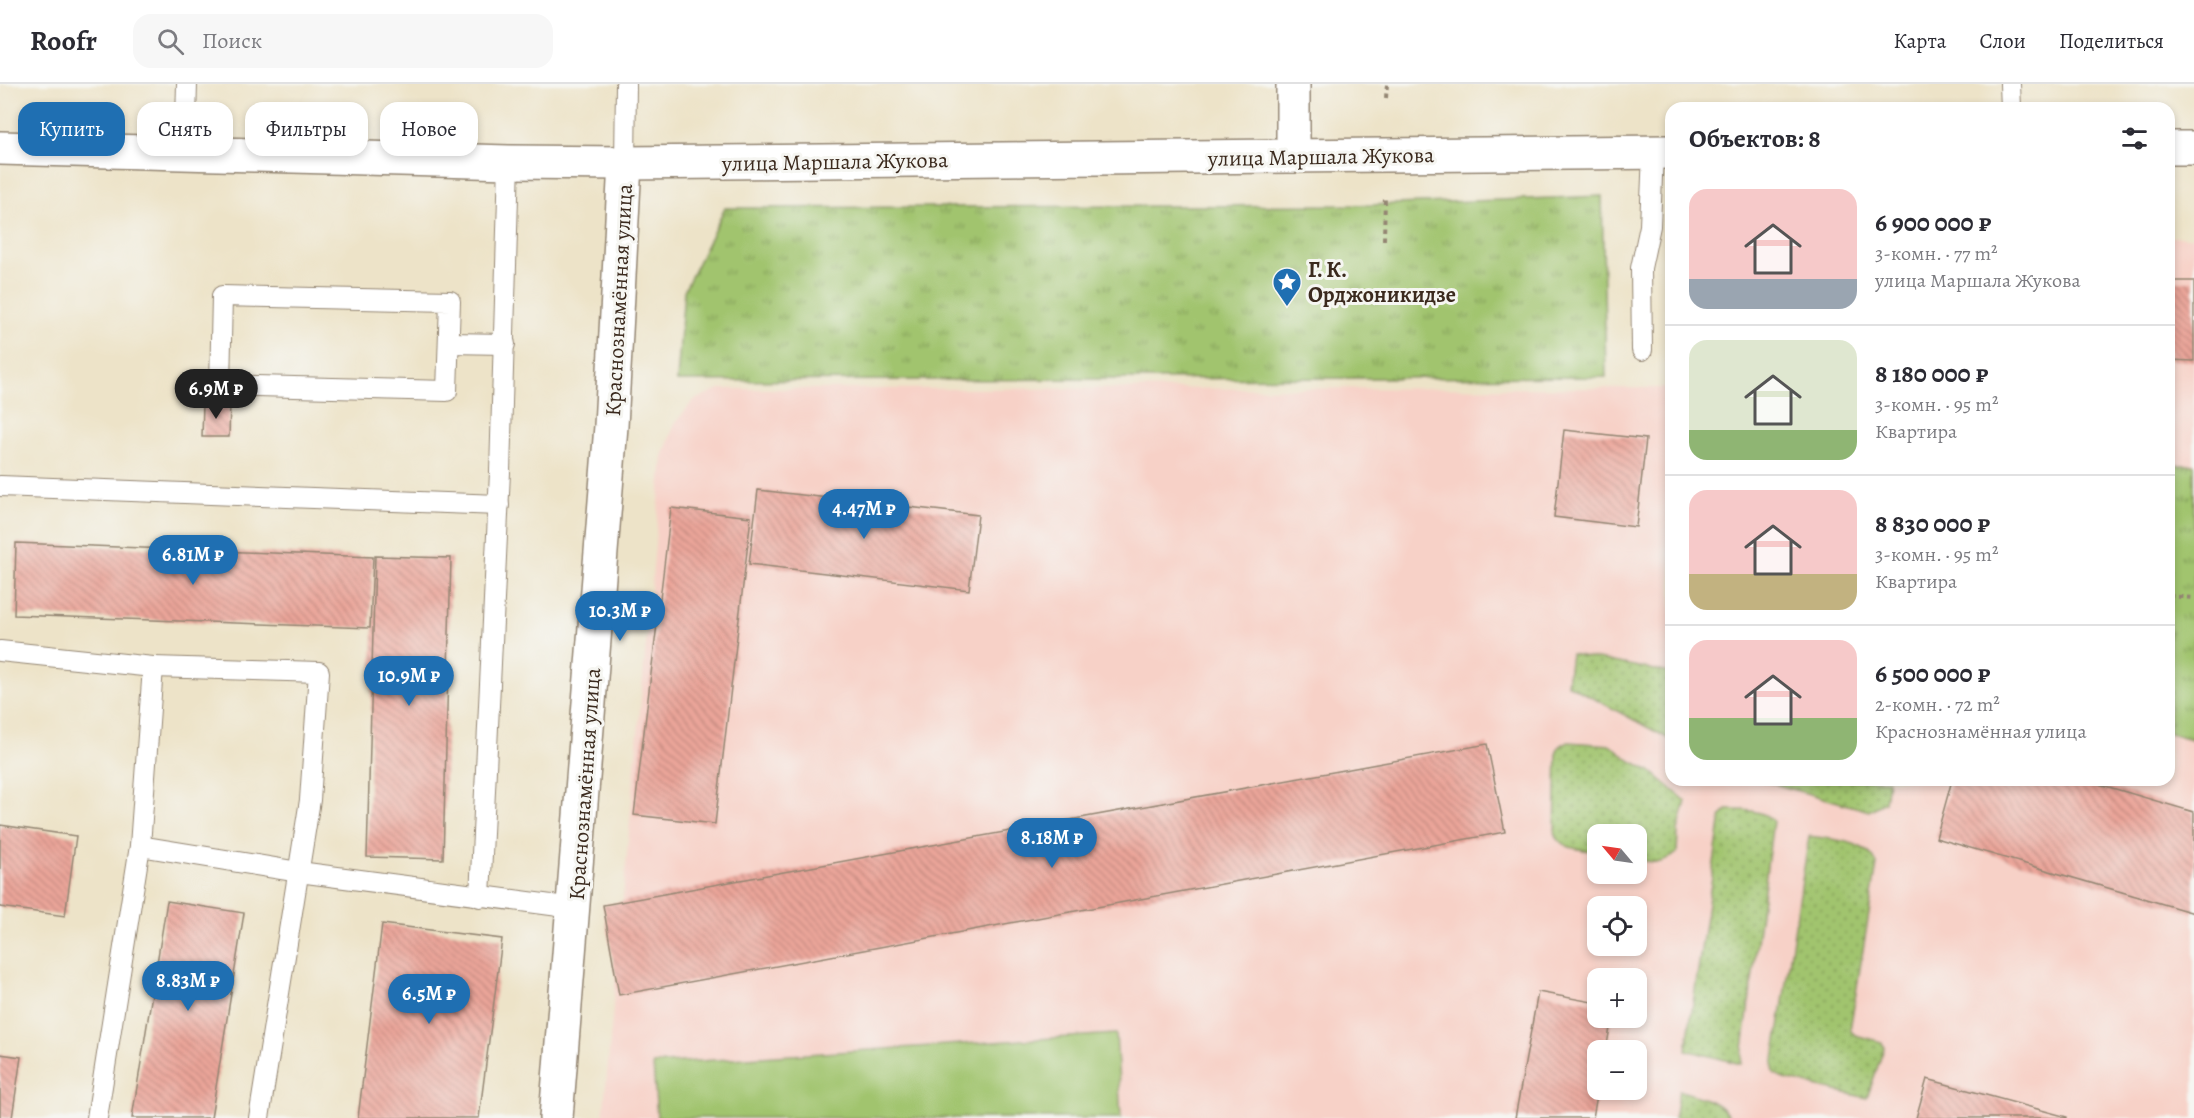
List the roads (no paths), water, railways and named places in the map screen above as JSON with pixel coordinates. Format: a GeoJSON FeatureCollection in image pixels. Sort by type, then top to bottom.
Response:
{"type":"FeatureCollection","features":[{"type":"Feature","properties":{"kind":"main road"},"geometry":{"type":"LineString","coordinates":[[1293,84],[1293,156]]}},
{"type":"Feature","properties":{"kind":"main road","name":"улица Маршала Жукова"},"geometry":{"type":"LineString","coordinates":[[0,148],[137,152]]}},
{"type":"Feature","properties":{"kind":"main road"},"geometry":{"type":"LineString","coordinates":[[2175,148],[2194,148]]}},
{"type":"Feature","properties":{"kind":"main road","name":"улица Маршала Жукова"},"geometry":{"type":"LineString","coordinates":[[233,155],[625,163],[1662,152]]}},
{"type":"Feature","properties":{"kind":"main road","name":"Краснознамённая улица"},"geometry":{"type":"LineString","coordinates":[[556,1118],[611,426],[625,163]]}},
{"type":"Feature","properties":{"kind":"lane"},"geometry":{"type":"LineString","coordinates":[[186,102],[187,84]]}},
{"type":"Feature","properties":{"kind":"lane"},"geometry":{"type":"LineString","coordinates":[[625,163],[626,84]]}},
{"type":"Feature","properties":{"kind":"lane"},"geometry":{"type":"LineString","coordinates":[[2010,84],[2011,102]]}},
{"type":"Feature","properties":{"kind":"lane"},"geometry":{"type":"LineString","coordinates":[[1642,350],[1641,268],[1662,152]]}},
{"type":"Feature","properties":{"kind":"lane"},"geometry":{"type":"LineString","coordinates":[[480,897],[499,505],[509,162]]}},
{"type":"Feature","properties":{"kind":"lane"},"geometry":{"type":"LineString","coordinates":[[222,296],[450,302],[449,343],[447,391],[220,385],[222,296]]}},
{"type":"Feature","properties":{"kind":"lane"},"geometry":{"type":"LineString","coordinates":[[449,343],[505,344]]}},
{"type":"Feature","properties":{"kind":"lane"},"geometry":{"type":"LineString","coordinates":[[0,486],[499,505]]}},
{"type":"Feature","properties":{"kind":"lane"},"geometry":{"type":"LineString","coordinates":[[0,651],[153,667],[319,672],[310,800],[259,1118]]}},
{"type":"Feature","properties":{"kind":"lane"},"geometry":{"type":"LineString","coordinates":[[97,1118],[140,846],[153,667]]}},
{"type":"Feature","properties":{"kind":"lane"},"geometry":{"type":"LineString","coordinates":[[140,846],[299,872],[574,908]]}},
{"type":"Feature","properties":{"kind":"place","name":"Г. К. Орджоникидзе"},"geometry":{"type":"Point","coordinates":[1287,308]}}]}
